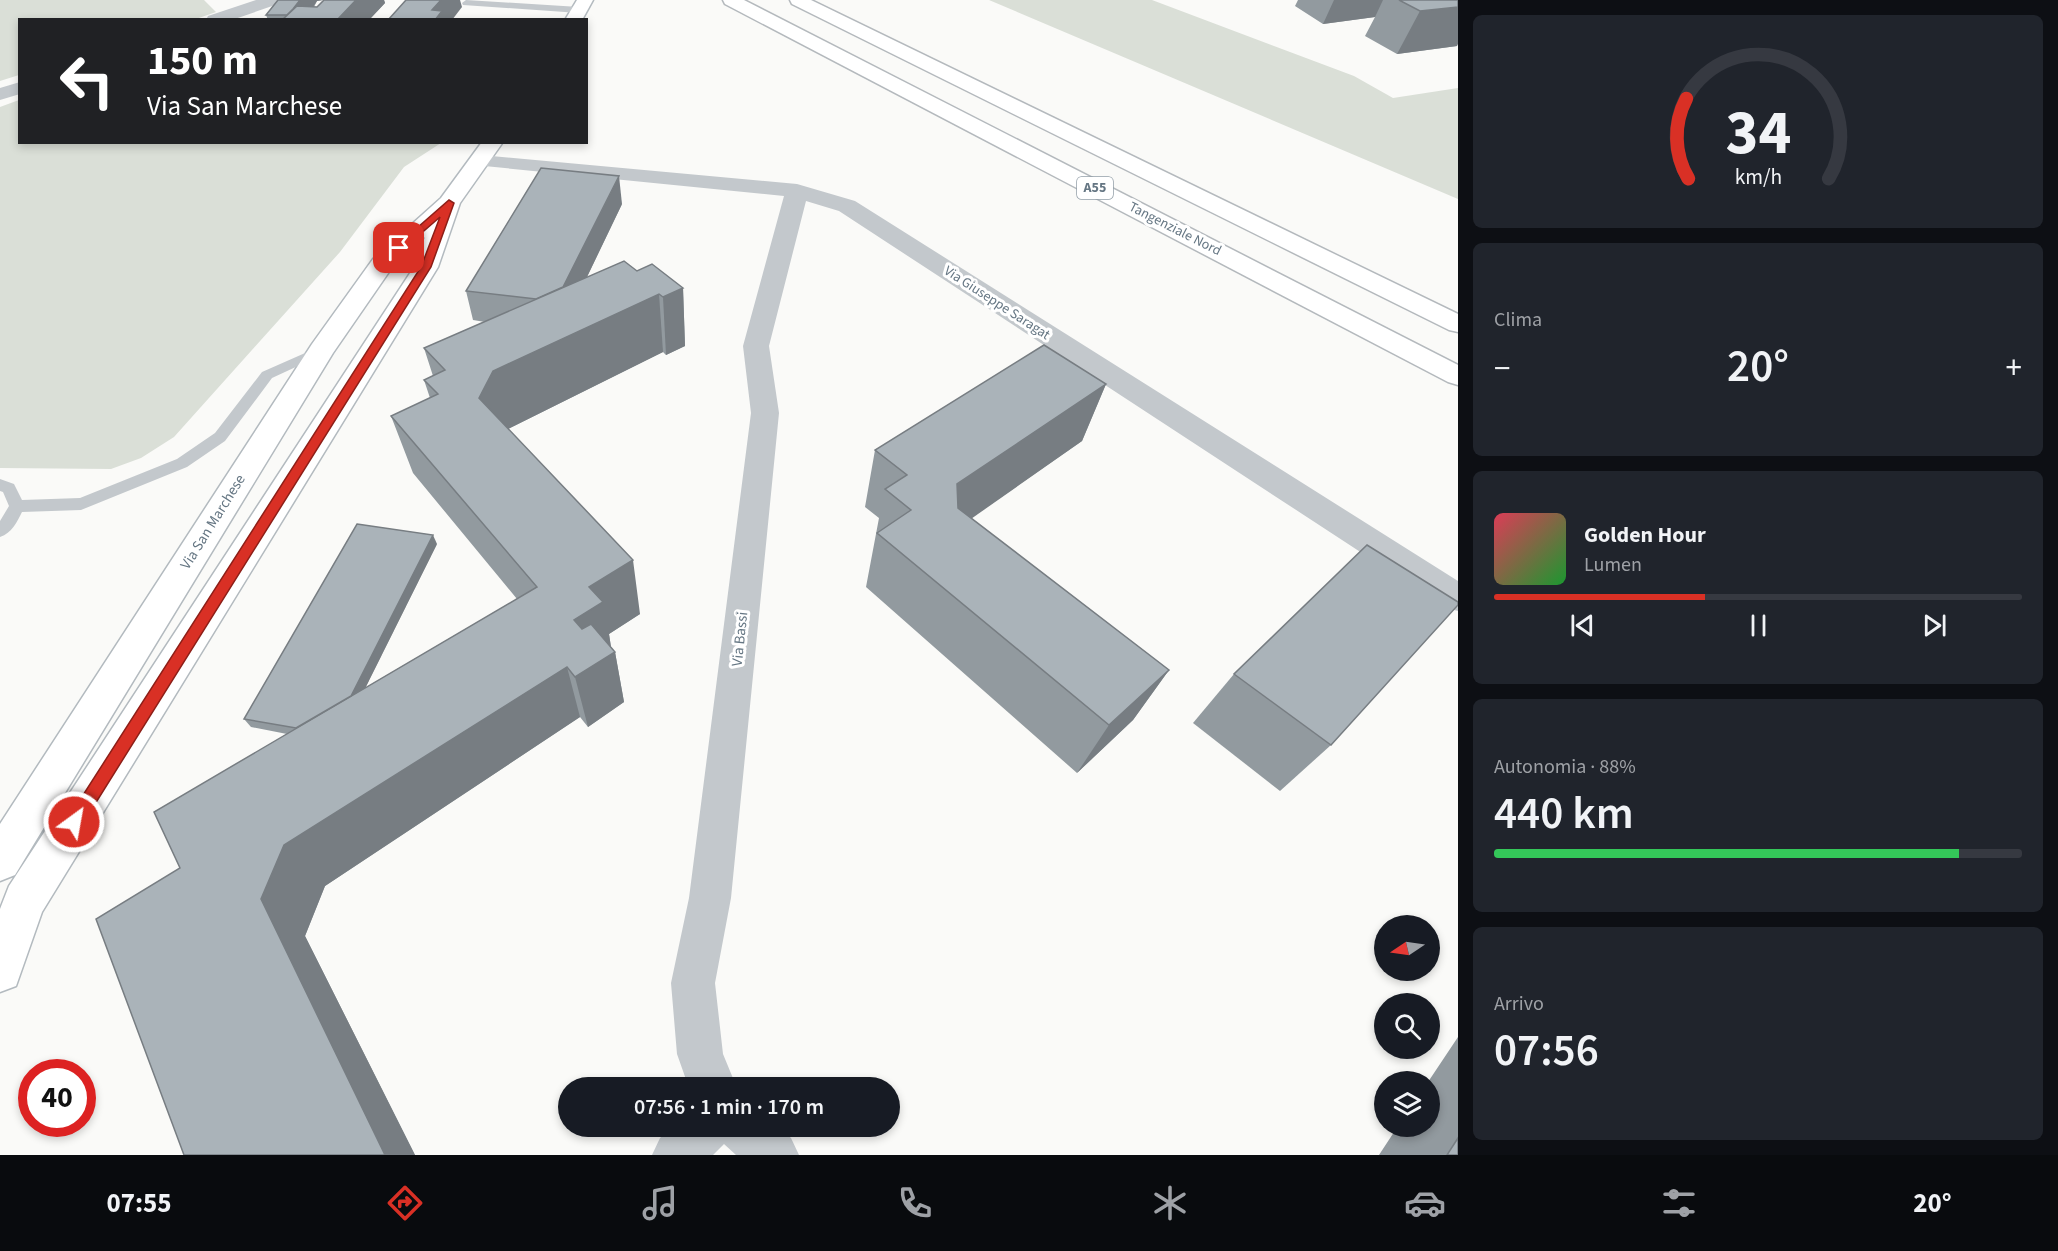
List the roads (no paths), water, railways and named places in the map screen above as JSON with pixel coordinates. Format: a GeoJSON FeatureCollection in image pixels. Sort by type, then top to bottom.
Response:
{"type":"FeatureCollection","features":[{"type":"Feature","properties":{"kind":"main road","name":"Tangenziale Nord"},"geometry":{"type":"LineString","coordinates":[[731,0],[1458,376]]}},
{"type":"Feature","properties":{"kind":"main road","name":"A55"},"geometry":{"type":"LineString","coordinates":[[798,0],[1458,324]]}},
{"type":"Feature","properties":{"kind":"main road","name":"Via San Marchese"},"geometry":{"type":"LineString","coordinates":[[0,861],[321,350],[382,264],[449,203],[486,152]]}},
{"type":"Feature","properties":{"kind":"main road","name":"Via San Marchese"},"geometry":{"type":"LineString","coordinates":[[0,970],[24,902],[426,267],[449,203]]}},
{"type":"Feature","properties":{"kind":"street"},"geometry":{"type":"LineString","coordinates":[[220,18],[272,0]]}},
{"type":"Feature","properties":{"kind":"street"},"geometry":{"type":"LineString","coordinates":[[0,94],[18,89]]}},
{"type":"Feature","properties":{"kind":"street","name":"Via Giuseppe Saragat"},"geometry":{"type":"LineString","coordinates":[[486,152],[797,191],[847,206],[1458,598]]}},
{"type":"Feature","properties":{"kind":"street","name":"Via Bassi"},"geometry":{"type":"LineString","coordinates":[[709,1077],[700,1054],[693,982],[710,898],[765,413],[756,346],[797,191]]}},
{"type":"Feature","properties":{"kind":"street"},"geometry":{"type":"LineString","coordinates":[[677,1155],[696,1137]]}},
{"type":"Feature","properties":{"kind":"street"},"geometry":{"type":"LineString","coordinates":[[753,1137],[774,1155]]}},
{"type":"Feature","properties":{"kind":"lane"},"geometry":{"type":"LineString","coordinates":[[466,3],[579,10]]}},
{"type":"Feature","properties":{"kind":"lane"},"geometry":{"type":"LineString","coordinates":[[17,506],[81,504],[182,463],[220,437],[267,375],[321,350]]}},
{"type":"Feature","properties":{"kind":"lane"},"geometry":{"type":"LineString","coordinates":[[0,485],[9,488],[17,506]]}},
{"type":"Feature","properties":{"kind":"lane"},"geometry":{"type":"LineString","coordinates":[[0,531],[9,522],[17,506]]}}]}
